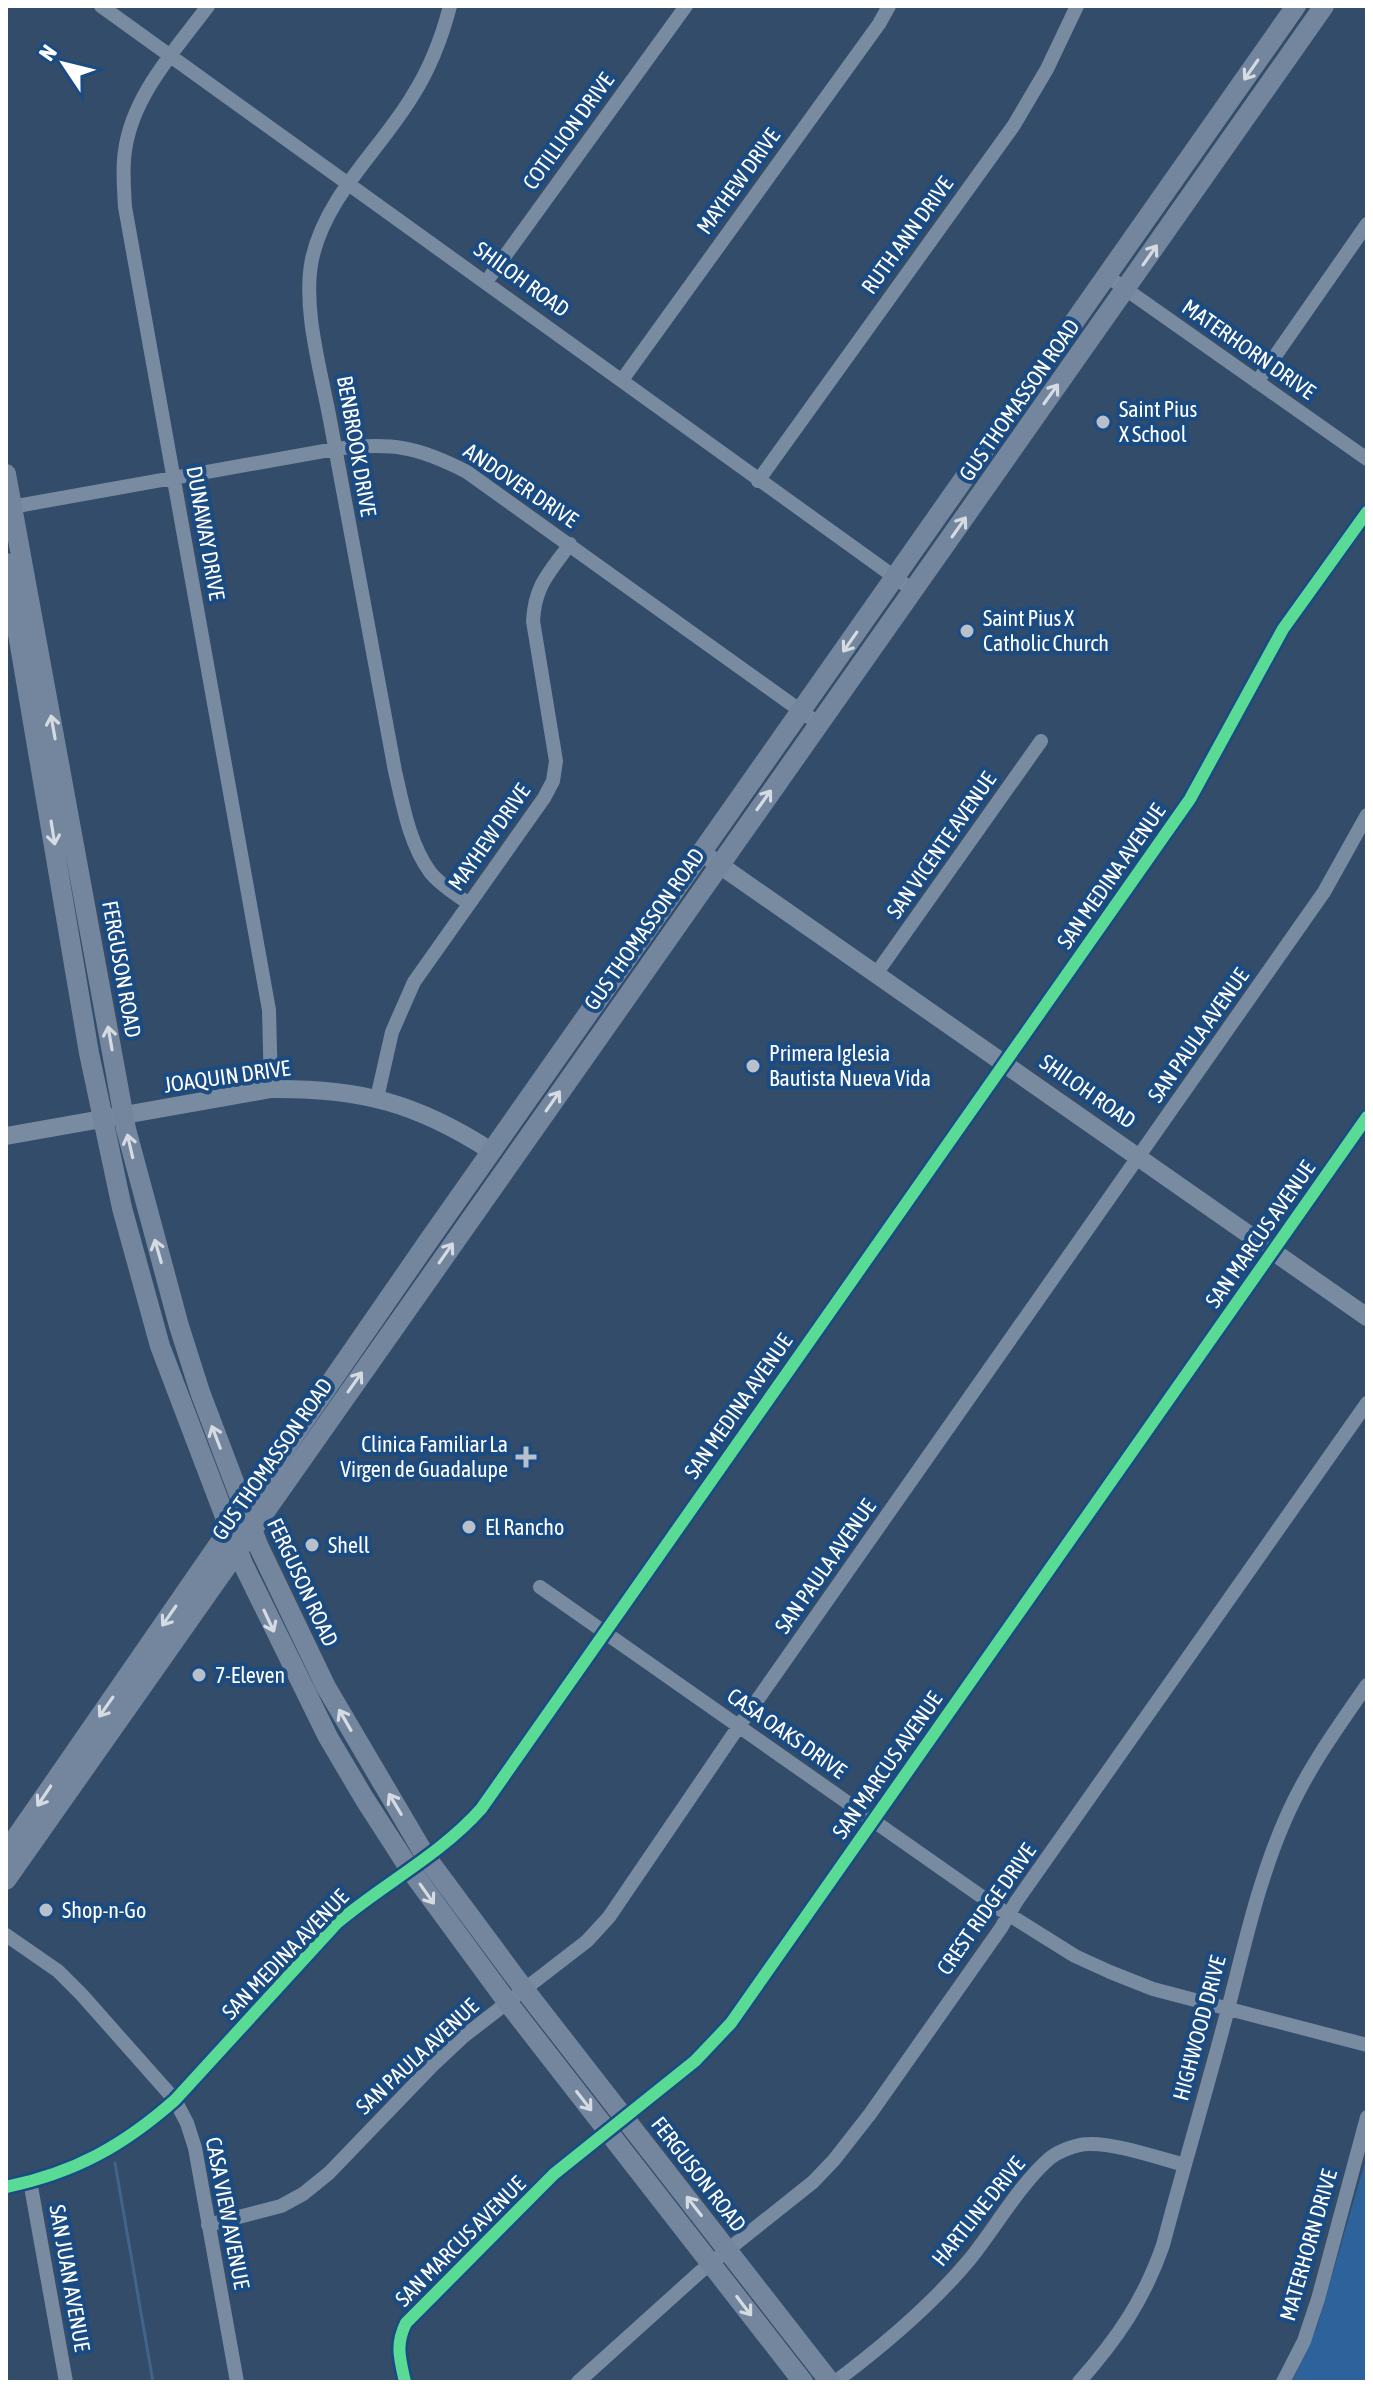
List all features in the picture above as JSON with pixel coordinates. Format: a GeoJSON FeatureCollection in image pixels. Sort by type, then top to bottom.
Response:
{"type":"FeatureCollection","features":[{"type":"Feature","properties":{"kind":"main road","name":"GUS THOMASSON ROAD"},"geometry":{"type":"LineString","coordinates":[[6,1852],[237,1550],[328,1421],[491,1151],[1296,6]]}},
{"type":"Feature","properties":{"kind":"main road","name":"GUS THOMASSON ROAD"},"geometry":{"type":"LineString","coordinates":[[6,1880],[229,1529],[319,1399],[508,1165],[1324,6]]}},
{"type":"Feature","properties":{"kind":"main road","name":"FERGUSON ROAD"},"geometry":{"type":"LineString","coordinates":[[6,474],[53,775],[89,1053],[137,1177],[200,1392],[251,1530],[326,1687],[418,1862],[508,2003],[616,2124]]}},
{"type":"Feature","properties":{"kind":"main road","name":"FERGUSON ROAD"},"geometry":{"type":"LineString","coordinates":[[6,563],[53,775]]}},
{"type":"Feature","properties":{"kind":"main road","name":"FERGUSON ROAD"},"geometry":{"type":"LineString","coordinates":[[114,1117],[122,1208],[160,1346],[237,1550],[271,1626],[328,1737],[364,1798],[524,1989],[616,2124],[719,2256],[832,2382]]}},
{"type":"Feature","properties":{"kind":"main road"},"geometry":{"type":"LineString","coordinates":[[491,1151],[508,1165]]}},
{"type":"Feature","properties":{"kind":"main road"},"geometry":{"type":"LineString","coordinates":[[319,1399],[328,1421]]}},
{"type":"Feature","properties":{"kind":"main road","name":"FERGUSON ROAD"},"geometry":{"type":"LineString","coordinates":[[719,2256],[803,2382]]}},
{"type":"Feature","properties":{"kind":"street","name":"SHILOH ROAD"},"geometry":{"type":"LineString","coordinates":[[101,6],[914,591]]}},
{"type":"Feature","properties":{"kind":"street","name":"DUNAWAY DRIVE"},"geometry":{"type":"LineString","coordinates":[[208,6],[146,92],[133,119],[125,149],[123,177],[125,207],[269,1010],[271,1089]]}},
{"type":"Feature","properties":{"kind":"street","name":"BENBROOK DRIVE"},"geometry":{"type":"LineString","coordinates":[[450,6],[432,59],[413,96],[332,210],[312,259],[310,293],[335,449],[392,756],[407,818],[417,848],[431,873],[469,904]]}},
{"type":"Feature","properties":{"kind":"street","name":"COTILLION DRIVE"},"geometry":{"type":"LineString","coordinates":[[486,282],[686,6]]}},
{"type":"Feature","properties":{"kind":"street","name":"MAYHEW DRIVE"},"geometry":{"type":"LineString","coordinates":[[622,380],[889,6]]}},
{"type":"Feature","properties":{"kind":"street","name":"RUTH ANN DRIVE"},"geometry":{"type":"LineString","coordinates":[[758,481],[1014,125],[1047,69],[1077,6]]}},
{"type":"Feature","properties":{"kind":"street"},"geometry":{"type":"LineString","coordinates":[[1257,382],[1367,224]]}},
{"type":"Feature","properties":{"kind":"street","name":"MATERHORN DRIVE"},"geometry":{"type":"LineString","coordinates":[[1107,276],[1367,459]]}},
{"type":"Feature","properties":{"kind":"street"},"geometry":{"type":"LineString","coordinates":[[1012,412],[1030,424]]}},
{"type":"Feature","properties":{"kind":"street","name":"ANDOVER DRIVE"},"geometry":{"type":"LineString","coordinates":[[9,507],[335,449],[365,445],[414,449],[439,457],[467,472],[819,724]]}},
{"type":"Feature","properties":{"kind":"street","name":"SAN MEDINA AVENUE"},"geometry":{"type":"LineString","coordinates":[[6,2187],[51,2176],[108,2149],[175,2100],[337,1923],[464,1828],[481,1809],[1190,799],[1283,629],[1367,512]]}},
{"type":"Feature","properties":{"kind":"street","name":"MAYHEW DRIVE"},"geometry":{"type":"LineString","coordinates":[[377,1098],[392,1032],[414,982],[553,781],[556,761],[533,621],[534,601],[541,584],[570,544]]}},
{"type":"Feature","properties":{"kind":"street","name":"SAN VICENTE AVENUE"},"geometry":{"type":"LineString","coordinates":[[876,974],[1041,741]]}},
{"type":"Feature","properties":{"kind":"street","name":"SAN PAULA AVENUE"},"geometry":{"type":"LineString","coordinates":[[208,2225],[281,2206],[303,2194],[329,2173],[464,2036],[587,1941],[609,1917],[739,1726],[1324,892],[1367,815]]}},
{"type":"Feature","properties":{"kind":"street","name":"SHILOH ROAD"},"geometry":{"type":"LineString","coordinates":[[701,852],[1367,1317]]}},
{"type":"Feature","properties":{"kind":"street","name":"JOAQUIN DRIVE"},"geometry":{"type":"LineString","coordinates":[[6,1136],[271,1089],[341,1092],[377,1098],[453,1127],[491,1151]]}},
{"type":"Feature","properties":{"kind":"street","name":"SAN MARCUS AVENUE"},"geometry":{"type":"LineString","coordinates":[[405,2382],[399,2336],[406,2323],[554,2174],[695,2061],[718,2038],[1367,1117]]}},
{"type":"Feature","properties":{"kind":"street","name":"CREST RIDGE DRIVE"},"geometry":{"type":"LineString","coordinates":[[578,2382],[719,2256],[813,2182],[852,2140],[1367,1403]]}},
{"type":"Feature","properties":{"kind":"street","name":"CASA OAKS DRIVE"},"geometry":{"type":"LineString","coordinates":[[540,1587],[1008,1915],[1075,1956],[1153,1989],[1367,2045]]}},
{"type":"Feature","properties":{"kind":"street","name":"HIGHWOOD DRIVE"},"geometry":{"type":"LineString","coordinates":[[1079,2382],[1121,2331],[1152,2276],[1248,1929],[1285,1819],[1327,1742],[1367,1685]]}},
{"type":"Feature","properties":{"kind":"street","name":"CASA VIEW AVENUE"},"geometry":{"type":"LineString","coordinates":[[6,1935],[72,1984],[175,2100],[187,2123],[195,2148],[237,2382]]}},
{"type":"Feature","properties":{"kind":"street","name":"MATERHORN DRIVE"},"geometry":{"type":"LineString","coordinates":[[1283,2382],[1304,2341],[1318,2299],[1367,2117]]}},
{"type":"Feature","properties":{"kind":"street","name":"HARTLINE DRIVE"},"geometry":{"type":"LineString","coordinates":[[832,2382],[907,2323],[940,2292],[1052,2156],[1089,2144],[1185,2165]]}},
{"type":"Feature","properties":{"kind":"street","name":"SAN JUAN AVENUE"},"geometry":{"type":"LineString","coordinates":[[30,2181],[66,2382]]}},
{"type":"Feature","properties":{"kind":"shaded area"},"geometry":{"type":"Polygon","coordinates":[[[1367,2155],[1367,2382],[1292,2382],[1317,2327],[1367,2155]]]}},
{"type":"Feature","properties":{"kind":"waterway"},"geometry":{"type":"LineString","coordinates":[[115,2163],[153,2382]]}},
{"type":"Feature","properties":{"kind":"cycle path"},"geometry":{"type":"LineString","coordinates":[[6,2187],[54,2174],[96,2156],[156,2116],[175,2100],[337,1923],[448,1841],[481,1809],[1190,799],[1283,629],[1367,512]]}},
{"type":"Feature","properties":{"kind":"cycle path"},"geometry":{"type":"LineString","coordinates":[[405,2382],[400,2345],[406,2323],[554,2174],[695,2061],[731,2023],[1367,1117]]}},
{"type":"Feature","properties":{"kind":"place","name":"Saint Pius X School"},"geometry":{"type":"Point","coordinates":[1103,422]}},
{"type":"Feature","properties":{"kind":"place","name":"Saint Pius X Catholic Church"},"geometry":{"type":"Point","coordinates":[967,631]}},
{"type":"Feature","properties":{"kind":"place","name":"Primera Iglesia Bautista Nueva Vida"},"geometry":{"type":"Point","coordinates":[753,1066]}},
{"type":"Feature","properties":{"kind":"place","name":"Clinica Familiar La Virgen de Guadalupe"},"geometry":{"type":"Point","coordinates":[526,1457]}},
{"type":"Feature","properties":{"kind":"place","name":"El Rancho"},"geometry":{"type":"Point","coordinates":[469,1527]}},
{"type":"Feature","properties":{"kind":"place","name":"Shell"},"geometry":{"type":"Point","coordinates":[312,1545]}},
{"type":"Feature","properties":{"kind":"place","name":"7-Eleven"},"geometry":{"type":"Point","coordinates":[199,1675]}},
{"type":"Feature","properties":{"kind":"place","name":"Shop-n-Go"},"geometry":{"type":"Point","coordinates":[46,1910]}}]}
